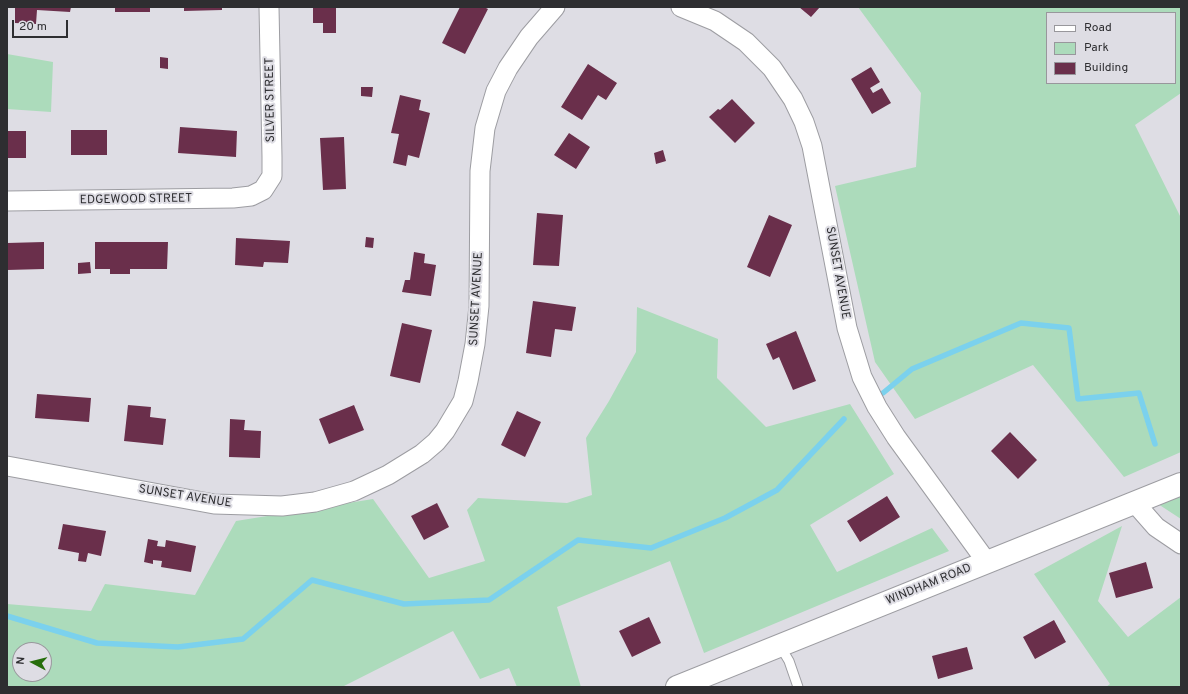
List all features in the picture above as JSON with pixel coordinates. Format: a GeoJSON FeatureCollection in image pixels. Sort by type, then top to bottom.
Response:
{"type":"FeatureCollection","features":[{"type":"Feature","properties":{"kind":"street","name":"SILVER STREET"},"geometry":{"type":"LineString","coordinates":[[263,190],[272,176],[269,7]]}},
{"type":"Feature","properties":{"kind":"street","name":"SUNSET AVENUE"},"geometry":{"type":"LineString","coordinates":[[7,466],[214,504],[282,506],[315,502],[354,491],[388,475],[422,454],[446,431],[463,401],[468,381],[475,344],[479,306],[480,171],[485,128],[496,91],[508,68],[529,37],[555,7]]}},
{"type":"Feature","properties":{"kind":"street","name":"SUNSET AVENUE"},"geometry":{"type":"LineString","coordinates":[[681,7],[715,21],[746,42],[772,68],[794,99],[812,146],[847,328],[862,377],[877,407],[893,432],[986,561]]}},
{"type":"Feature","properties":{"kind":"street","name":"EDGEWOOD STREET"},"geometry":{"type":"LineString","coordinates":[[7,201],[233,198],[251,196],[263,190]]}},
{"type":"Feature","properties":{"kind":"street","name":"WINDHAM ROAD"},"geometry":{"type":"LineString","coordinates":[[677,687],[986,561],[1181,484]]}},
{"type":"Feature","properties":{"kind":"street"},"geometry":{"type":"LineString","coordinates":[[1134,502],[1156,527],[1181,544]]}},
{"type":"Feature","properties":{"kind":"lane"},"geometry":{"type":"LineString","coordinates":[[780,646],[789,661],[798,687]]}},
{"type":"Feature","properties":{"kind":"green space"},"geometry":{"type":"Polygon","coordinates":[[[858,7],[1181,7],[1181,93],[1135,125],[1181,218],[1181,452],[1124,477],[1033,365],[915,419],[875,362],[835,186],[916,167],[921,93],[858,7]]]}},
{"type":"Feature","properties":{"kind":"green space"},"geometry":{"type":"Polygon","coordinates":[[[7,54],[53,62],[51,112],[7,109],[7,54]]]}},
{"type":"Feature","properties":{"kind":"green space"},"geometry":{"type":"Polygon","coordinates":[[[637,307],[718,339],[717,378],[766,427],[850,404],[894,474],[810,525],[837,572],[932,528],[949,551],[704,653],[670,561],[557,607],[581,687],[517,687],[509,668],[480,679],[453,631],[342,687],[7,687],[7,604],[91,611],[105,584],[195,595],[236,521],[373,499],[429,578],[485,561],[467,510],[478,498],[567,503],[592,495],[586,438],[609,401],[636,352],[637,307]]]}},
{"type":"Feature","properties":{"kind":"green space"},"geometry":{"type":"Polygon","coordinates":[[[1181,496],[1181,519],[1158,504],[1181,496]]]}},
{"type":"Feature","properties":{"kind":"green space"},"geometry":{"type":"Polygon","coordinates":[[[1122,526],[1098,601],[1128,637],[1181,597],[1181,687],[1106,687],[1110,684],[1034,574],[1122,526]]]}},
{"type":"Feature","properties":{"kind":"building"},"geometry":{"type":"Polygon","coordinates":[[[15,7],[71,7],[70,12],[37,10],[36,24],[15,23],[15,7]]]}},
{"type":"Feature","properties":{"kind":"building"},"geometry":{"type":"Polygon","coordinates":[[[115,7],[150,7],[150,12],[115,12],[115,7]]]}},
{"type":"Feature","properties":{"kind":"building"},"geometry":{"type":"Polygon","coordinates":[[[184,7],[222,7],[222,10],[184,11],[184,7]]]}},
{"type":"Feature","properties":{"kind":"building"},"geometry":{"type":"Polygon","coordinates":[[[313,7],[336,7],[336,33],[323,33],[323,23],[313,23],[313,7]]]}},
{"type":"Feature","properties":{"kind":"building"},"geometry":{"type":"Polygon","coordinates":[[[460,7],[484,7],[488,9],[465,54],[442,43],[460,7]]]}},
{"type":"Feature","properties":{"kind":"building"},"geometry":{"type":"Polygon","coordinates":[[[799,7],[820,7],[811,17],[799,7]]]}},
{"type":"Feature","properties":{"kind":"building"},"geometry":{"type":"Polygon","coordinates":[[[160,57],[168,58],[168,69],[160,68],[160,57]]]}},
{"type":"Feature","properties":{"kind":"building"},"geometry":{"type":"Polygon","coordinates":[[[588,64],[617,83],[606,100],[598,95],[582,120],[561,107],[588,64]]]}},
{"type":"Feature","properties":{"kind":"building"},"geometry":{"type":"Polygon","coordinates":[[[871,67],[880,82],[870,88],[873,93],[882,88],[891,103],[872,114],[851,79],[871,67]]]}},
{"type":"Feature","properties":{"kind":"building"},"geometry":{"type":"Polygon","coordinates":[[[361,87],[373,87],[372,97],[361,96],[361,87]]]}},
{"type":"Feature","properties":{"kind":"building"},"geometry":{"type":"Polygon","coordinates":[[[400,95],[421,100],[419,110],[430,113],[419,158],[408,155],[406,166],[393,163],[399,134],[391,133],[400,95]]]}},
{"type":"Feature","properties":{"kind":"building"},"geometry":{"type":"Polygon","coordinates":[[[732,99],[755,123],[735,143],[709,117],[718,109],[720,110],[732,99]]]}},
{"type":"Feature","properties":{"kind":"building"},"geometry":{"type":"Polygon","coordinates":[[[180,127],[237,131],[236,157],[178,153],[180,127]]]}},
{"type":"Feature","properties":{"kind":"building"},"geometry":{"type":"Polygon","coordinates":[[[71,130],[107,130],[107,155],[71,155],[71,130]]]}},
{"type":"Feature","properties":{"kind":"building"},"geometry":{"type":"Polygon","coordinates":[[[7,131],[26,131],[26,158],[7,158],[7,131]]]}},
{"type":"Feature","properties":{"kind":"building"},"geometry":{"type":"Polygon","coordinates":[[[569,133],[590,147],[576,169],[554,155],[569,133]]]}},
{"type":"Feature","properties":{"kind":"building"},"geometry":{"type":"Polygon","coordinates":[[[344,137],[346,189],[323,190],[320,138],[344,137]]]}},
{"type":"Feature","properties":{"kind":"building"},"geometry":{"type":"Polygon","coordinates":[[[663,150],[666,161],[656,164],[654,153],[663,150]]]}},
{"type":"Feature","properties":{"kind":"building"},"geometry":{"type":"Polygon","coordinates":[[[537,213],[563,215],[559,266],[533,265],[537,213]]]}},
{"type":"Feature","properties":{"kind":"building"},"geometry":{"type":"Polygon","coordinates":[[[769,215],[792,225],[770,277],[747,267],[769,215]]]}},
{"type":"Feature","properties":{"kind":"building"},"geometry":{"type":"Polygon","coordinates":[[[366,237],[374,238],[373,248],[365,247],[366,237]]]}},
{"type":"Feature","properties":{"kind":"building"},"geometry":{"type":"Polygon","coordinates":[[[236,238],[290,241],[288,263],[264,262],[263,267],[235,265],[236,238]]]}},
{"type":"Feature","properties":{"kind":"building"},"geometry":{"type":"Polygon","coordinates":[[[44,242],[44,269],[7,270],[7,243],[44,242]]]}},
{"type":"Feature","properties":{"kind":"building"},"geometry":{"type":"Polygon","coordinates":[[[95,242],[168,242],[167,269],[130,269],[130,274],[110,274],[110,269],[95,269],[95,242]]]}},
{"type":"Feature","properties":{"kind":"building"},"geometry":{"type":"Polygon","coordinates":[[[414,252],[425,254],[424,263],[436,265],[431,296],[402,292],[405,280],[410,280],[414,252]]]}},
{"type":"Feature","properties":{"kind":"building"},"geometry":{"type":"Polygon","coordinates":[[[90,262],[91,273],[78,274],[78,263],[90,262]]]}},
{"type":"Feature","properties":{"kind":"building"},"geometry":{"type":"Polygon","coordinates":[[[533,301],[576,307],[572,331],[555,329],[551,357],[526,353],[533,301]]]}},
{"type":"Feature","properties":{"kind":"building"},"geometry":{"type":"Polygon","coordinates":[[[402,323],[432,330],[420,383],[390,376],[402,323]]]}},
{"type":"Feature","properties":{"kind":"building"},"geometry":{"type":"Polygon","coordinates":[[[796,331],[816,381],[793,390],[779,357],[773,360],[766,344],[796,331]]]}},
{"type":"Feature","properties":{"kind":"building"},"geometry":{"type":"Polygon","coordinates":[[[37,394],[91,398],[89,422],[35,418],[37,394]]]}},
{"type":"Feature","properties":{"kind":"building"},"geometry":{"type":"Polygon","coordinates":[[[128,405],[151,407],[150,417],[166,419],[163,445],[124,441],[128,405]]]}},
{"type":"Feature","properties":{"kind":"building"},"geometry":{"type":"Polygon","coordinates":[[[354,405],[364,430],[329,444],[319,419],[354,405]]]}},
{"type":"Feature","properties":{"kind":"building"},"geometry":{"type":"Polygon","coordinates":[[[517,411],[541,422],[525,457],[501,445],[517,411]]]}},
{"type":"Feature","properties":{"kind":"building"},"geometry":{"type":"Polygon","coordinates":[[[230,419],[245,420],[244,430],[261,431],[260,458],[229,457],[230,419]]]}},
{"type":"Feature","properties":{"kind":"building"},"geometry":{"type":"Polygon","coordinates":[[[1010,432],[1037,460],[1018,479],[991,451],[1010,432]]]}},
{"type":"Feature","properties":{"kind":"building"},"geometry":{"type":"Polygon","coordinates":[[[887,496],[900,517],[860,542],[847,521],[887,496]]]}},
{"type":"Feature","properties":{"kind":"building"},"geometry":{"type":"Polygon","coordinates":[[[437,503],[449,527],[424,540],[411,516],[437,503]]]}},
{"type":"Feature","properties":{"kind":"building"},"geometry":{"type":"Polygon","coordinates":[[[63,524],[106,531],[101,556],[88,553],[86,562],[78,561],[79,553],[58,549],[63,524]]]}},
{"type":"Feature","properties":{"kind":"building"},"geometry":{"type":"Polygon","coordinates":[[[148,539],[158,541],[157,546],[165,547],[166,540],[196,546],[191,572],[161,567],[162,561],[153,560],[153,564],[144,562],[148,539]]]}},
{"type":"Feature","properties":{"kind":"building"},"geometry":{"type":"Polygon","coordinates":[[[1146,562],[1153,588],[1116,598],[1109,573],[1146,562]]]}},
{"type":"Feature","properties":{"kind":"building"},"geometry":{"type":"Polygon","coordinates":[[[649,617],[661,643],[632,657],[619,631],[649,617]]]}},
{"type":"Feature","properties":{"kind":"building"},"geometry":{"type":"Polygon","coordinates":[[[1054,620],[1066,642],[1035,659],[1023,637],[1054,620]]]}},
{"type":"Feature","properties":{"kind":"building"},"geometry":{"type":"Polygon","coordinates":[[[967,647],[973,669],[938,679],[932,656],[967,647]]]}},
{"type":"Feature","properties":{"kind":"waterway"},"geometry":{"type":"LineString","coordinates":[[883,393],[912,369],[1021,323],[1069,328],[1078,399],[1139,393],[1155,444]]}},
{"type":"Feature","properties":{"kind":"waterway"},"geometry":{"type":"LineString","coordinates":[[7,616],[97,643],[178,647],[243,639],[312,580],[404,604],[489,600],[578,540],[651,548],[725,518],[777,490],[844,419]]}}]}
